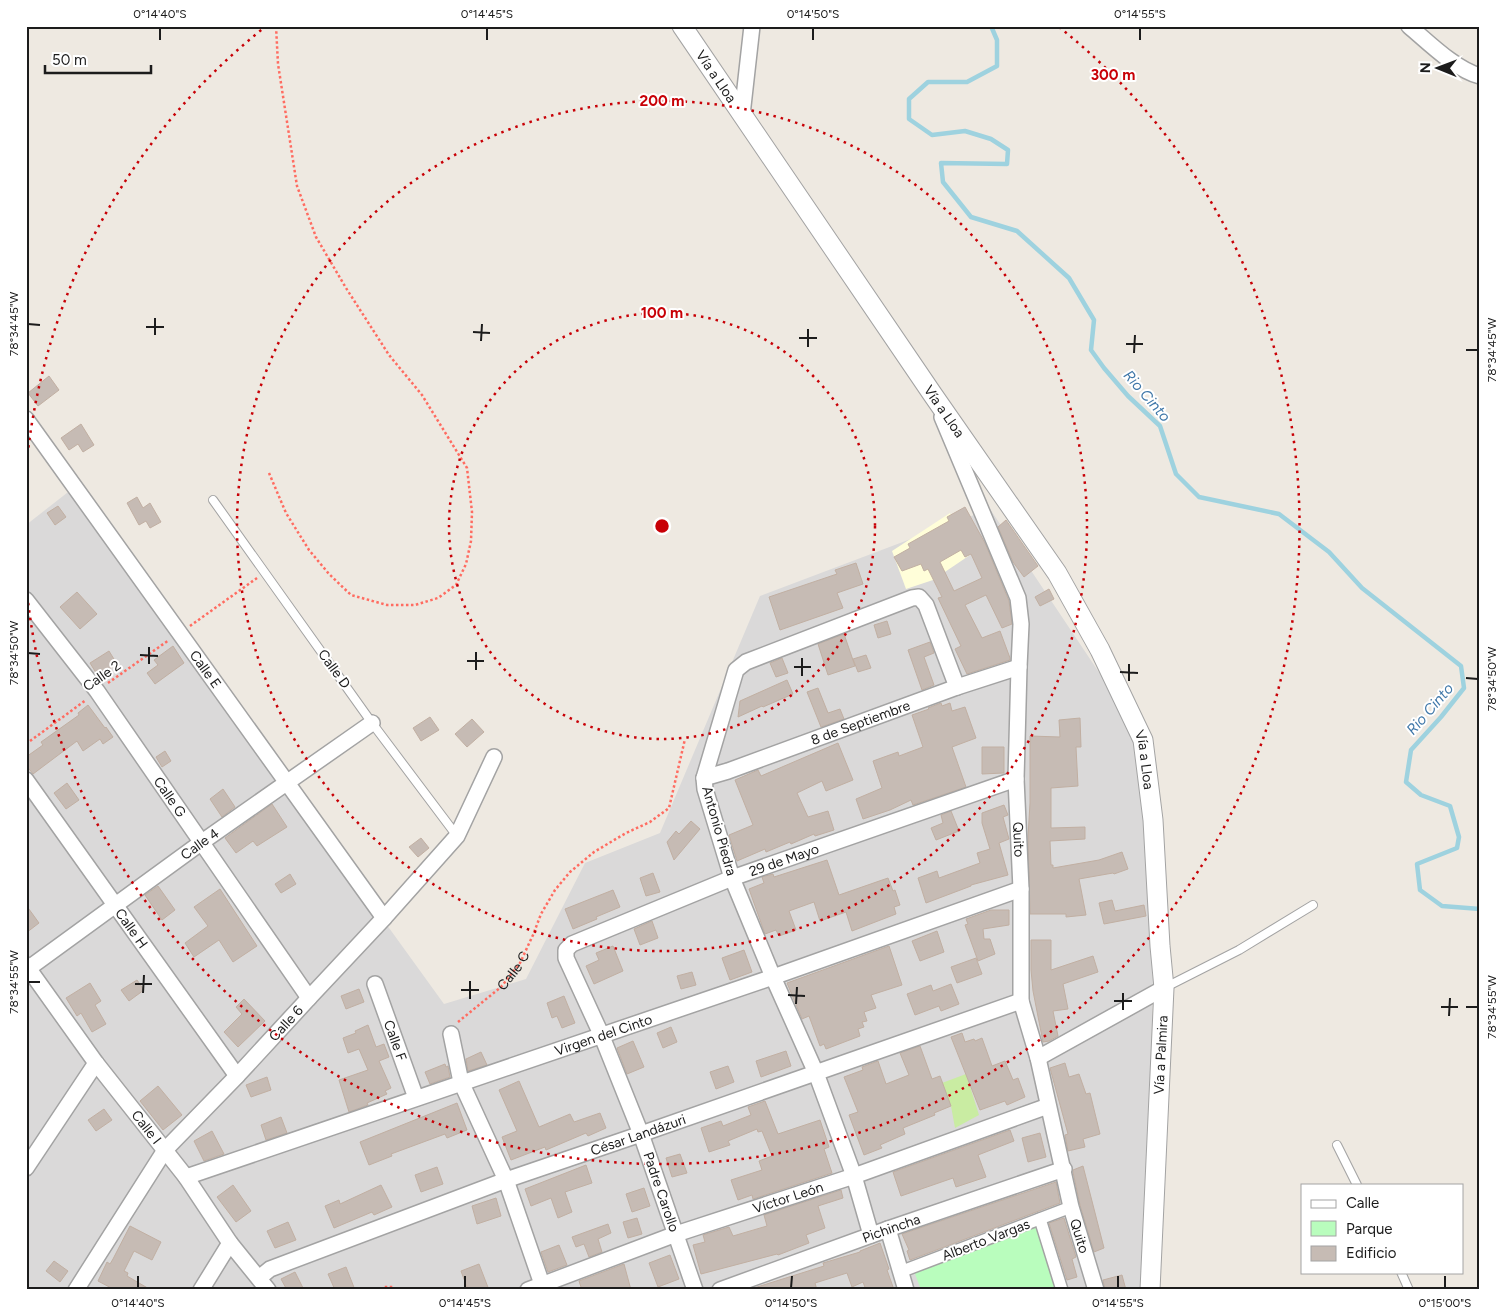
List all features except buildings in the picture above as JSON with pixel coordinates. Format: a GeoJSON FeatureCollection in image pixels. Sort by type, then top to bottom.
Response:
{"type":"FeatureCollection","features":[{"type":"Feature","properties":{"kind":"street","name":"Vía a Lloa"},"geometry":{"type":"LineString","coordinates":[[682,26],[933,395],[1057,573],[1100,650],[1143,740],[1153,820]]}},
{"type":"Feature","properties":{"kind":"street"},"geometry":{"type":"LineString","coordinates":[[742,115],[752,26]]}},
{"type":"Feature","properties":{"kind":"street"},"geometry":{"type":"LineString","coordinates":[[1409,26],[1457,64],[1472,74],[1480,76]]}},
{"type":"Feature","properties":{"kind":"street","name":"Quito"},"geometry":{"type":"LineString","coordinates":[[933,395],[1018,598],[1021,624],[1016,779],[1021,889],[1021,1001],[1038,1058],[1072,1207],[1096,1290]]}},
{"type":"Feature","properties":{"kind":"street","name":"Calle E"},"geometry":{"type":"LineString","coordinates":[[26,420],[384,918]]}},
{"type":"Feature","properties":{"kind":"street","name":"Antonio Piedra"},"geometry":{"type":"LineString","coordinates":[[871,1235],[854,1176],[816,1074],[732,878],[705,789],[704,778],[736,670],[746,662],[912,598],[919,597],[926,605],[957,687]]}},
{"type":"Feature","properties":{"kind":"street","name":"Calle G"},"geometry":{"type":"LineString","coordinates":[[26,600],[97,691],[309,998]]}},
{"type":"Feature","properties":{"kind":"street","name":"8 de Septiembre"},"geometry":{"type":"LineString","coordinates":[[704,778],[728,772],[957,687],[1019,667]]}},
{"type":"Feature","properties":{"kind":"street","name":"Calle 4"},"geometry":{"type":"LineString","coordinates":[[29,973],[116,905],[202,842],[372,723]]}},
{"type":"Feature","properties":{"kind":"street","name":"Calle 6"},"geometry":{"type":"LineString","coordinates":[[76,1290],[165,1150],[238,1076],[457,836],[494,757]]}},
{"type":"Feature","properties":{"kind":"street","name":"29 de Mayo"},"geometry":{"type":"LineString","coordinates":[[566,958],[566,950],[572,944],[732,878],[1016,779]]}},
{"type":"Feature","properties":{"kind":"street","name":"Calle H"},"geometry":{"type":"LineString","coordinates":[[26,780],[238,1076]]}},
{"type":"Feature","properties":{"kind":"street","name":"Vía a Palmira"},"geometry":{"type":"LineString","coordinates":[[1150,1290],[1164,988],[1153,820]]}},
{"type":"Feature","properties":{"kind":"street","name":"Virgen del Cinto"},"geometry":{"type":"LineString","coordinates":[[186,1177],[601,1034],[773,977],[1021,889]]}},
{"type":"Feature","properties":{"kind":"street","name":"Padre Carollo"},"geometry":{"type":"LineString","coordinates":[[566,958],[601,1034],[641,1134],[696,1290]]}},
{"type":"Feature","properties":{"kind":"street","name":"Calle I"},"geometry":{"type":"LineString","coordinates":[[29,973],[186,1177],[230,1243],[268,1290]]}},
{"type":"Feature","properties":{"kind":"street","name":"Calle F"},"geometry":{"type":"LineString","coordinates":[[375,984],[416,1098]]}},
{"type":"Feature","properties":{"kind":"street"},"geometry":{"type":"LineString","coordinates":[[1038,1058],[1164,988]]}},
{"type":"Feature","properties":{"kind":"street","name":"César Landázuri"},"geometry":{"type":"LineString","coordinates":[[259,1278],[270,1269],[506,1180],[816,1074],[1021,1001]]}},
{"type":"Feature","properties":{"kind":"street"},"geometry":{"type":"LineString","coordinates":[[451,1034],[462,1082],[506,1180],[538,1288]]}},
{"type":"Feature","properties":{"kind":"street"},"geometry":{"type":"LineString","coordinates":[[26,1168],[96,1062]]}},
{"type":"Feature","properties":{"kind":"street","name":"Víctor León"},"geometry":{"type":"LineString","coordinates":[[538,1288],[676,1234],[854,1176],[1048,1106]]}},
{"type":"Feature","properties":{"kind":"street","name":"Pichincha"},"geometry":{"type":"LineString","coordinates":[[720,1290],[888,1229],[1064,1169]]}},
{"type":"Feature","properties":{"kind":"street","name":"Alberto Vargas"},"geometry":{"type":"LineString","coordinates":[[900,1272],[1072,1207]]}},
{"type":"Feature","properties":{"kind":"street"},"geometry":{"type":"LineString","coordinates":[[1040,1219],[1062,1290]]}},
{"type":"Feature","properties":{"kind":"street"},"geometry":{"type":"LineString","coordinates":[[888,1229],[906,1290]]}},
{"type":"Feature","properties":{"kind":"street"},"geometry":{"type":"LineString","coordinates":[[201,1290],[230,1243]]}},
{"type":"Feature","properties":{"kind":"lane","name":"Calle D"},"geometry":{"type":"LineString","coordinates":[[213,500],[372,723],[457,836]]}},
{"type":"Feature","properties":{"kind":"lane"},"geometry":{"type":"LineString","coordinates":[[1164,988],[1239,950],[1313,905]]}},
{"type":"Feature","properties":{"kind":"lane"},"geometry":{"type":"LineString","coordinates":[[1337,1145],[1356,1184]]}},
{"type":"Feature","properties":{"kind":"lane"},"geometry":{"type":"LineString","coordinates":[[1402,1274],[1409,1290]]}},
{"type":"Feature","properties":{"kind":"path"},"geometry":{"type":"LineString","coordinates":[[269,472],[286,513],[310,550],[328,574],[351,595],[387,605],[415,606],[438,598],[456,585],[466,564],[471,541],[472,512],[467,468],[422,395],[389,355],[316,237],[298,186],[278,64],[276,26]]}},
{"type":"Feature","properties":{"kind":"path","name":"Calle 2"},"geometry":{"type":"LineString","coordinates":[[26,744],[264,572]]}},
{"type":"Feature","properties":{"kind":"path","name":"Calle C"},"geometry":{"type":"LineString","coordinates":[[451,1034],[459,1020],[500,986],[520,963],[541,914],[555,890],[570,872],[594,852],[626,833],[650,822],[669,808],[684,739]]}},
{"type":"Feature","properties":{"kind":"path"},"geometry":{"type":"LineString","coordinates":[[381,1290],[384,1287],[396,1290]]}},
{"type":"Feature","properties":{"kind":"shaded area"},"geometry":{"type":"Polygon","coordinates":[[[72,489],[444,1004],[526,979],[585,863],[660,833],[760,596],[990,509],[1126,713],[1142,759],[1153,980],[1146,1290],[26,1290],[26,525],[72,489]]]}},
{"type":"Feature","properties":{"kind":"shaded area"},"geometry":{"type":"Polygon","coordinates":[[[950,513],[970,555],[933,580],[906,589],[892,551],[950,513]]]}},
{"type":"Feature","properties":{"kind":"green space"},"geometry":{"type":"Polygon","coordinates":[[[966,1074],[979,1115],[955,1128],[951,1106],[942,1083],[966,1074]]]}},
{"type":"Feature","properties":{"kind":"green space"},"geometry":{"type":"Polygon","coordinates":[[[1038,1222],[1057,1290],[921,1290],[914,1271],[1038,1222]]]}},
{"type":"Feature","properties":{"kind":"waterway","name":"Rio Cinto"},"geometry":{"type":"LineString","coordinates":[[991,26],[997,40],[997,66],[967,82],[928,82],[909,99],[909,119],[932,135],[965,131],[991,139],[1008,150],[1007,164],[941,163],[943,182],[971,217],[1017,231],[1069,278],[1094,320],[1091,350],[1128,396],[1160,426],[1176,474],[1199,497],[1279,514],[1329,552],[1362,588],[1461,666],[1464,688],[1411,750],[1406,782],[1421,795],[1450,806],[1459,837],[1457,848],[1417,864],[1420,890],[1442,906],[1480,909]]}}]}
